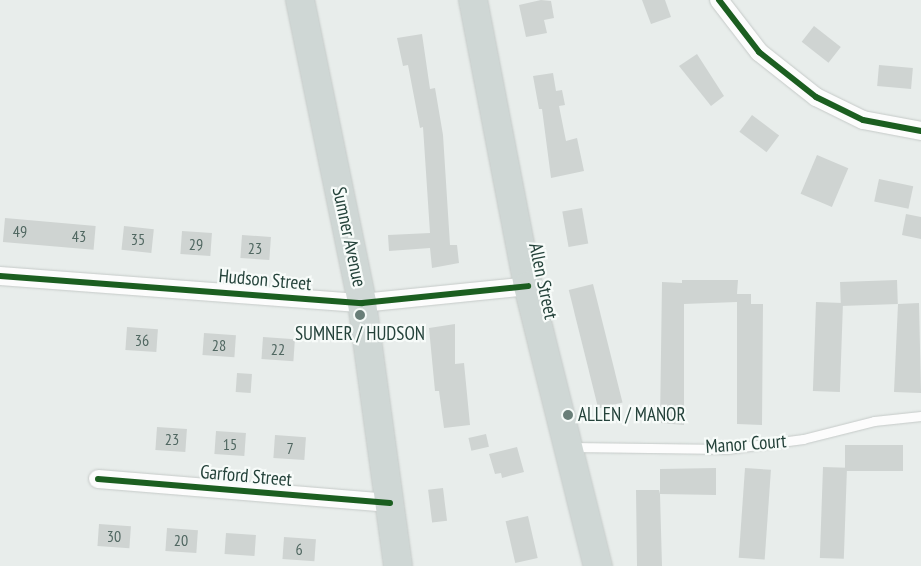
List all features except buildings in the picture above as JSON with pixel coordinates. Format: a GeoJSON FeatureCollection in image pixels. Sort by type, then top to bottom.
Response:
{"type":"FeatureCollection","features":[{"type":"Feature","properties":{"kind":"main road","name":"Sumner Avenue"},"geometry":{"type":"LineString","coordinates":[[300,0],[362,303],[398,566]]}},
{"type":"Feature","properties":{"kind":"main road","name":"Allen Street"},"geometry":{"type":"LineString","coordinates":[[473,0],[528,286],[598,566]]}},
{"type":"Feature","properties":{"kind":"street"},"geometry":{"type":"LineString","coordinates":[[719,0],[759,52],[816,97],[863,120],[921,131]]}},
{"type":"Feature","properties":{"kind":"street","name":"Hudson Street"},"geometry":{"type":"LineString","coordinates":[[0,276],[362,303],[528,286]]}},
{"type":"Feature","properties":{"kind":"street","name":"Garford Street"},"geometry":{"type":"LineString","coordinates":[[98,479],[390,503]]}},
{"type":"Feature","properties":{"kind":"lane","name":"Manor Court"},"geometry":{"type":"LineString","coordinates":[[568,448],[727,449],[803,439],[874,421],[921,416]]}},
{"type":"Feature","properties":{"kind":"cycle path"},"geometry":{"type":"LineString","coordinates":[[719,0],[759,52],[816,97],[863,120],[921,131]]}},
{"type":"Feature","properties":{"kind":"cycle path"},"geometry":{"type":"LineString","coordinates":[[0,276],[362,303],[528,286]]}},
{"type":"Feature","properties":{"kind":"cycle path"},"geometry":{"type":"LineString","coordinates":[[98,479],[390,503]]}},
{"type":"Feature","properties":{"kind":"place","name":"SUMNER / HUDSON"},"geometry":{"type":"Point","coordinates":[360,315]}},
{"type":"Feature","properties":{"kind":"place","name":"ALLEN / MANOR"},"geometry":{"type":"Point","coordinates":[568,415]}}]}
